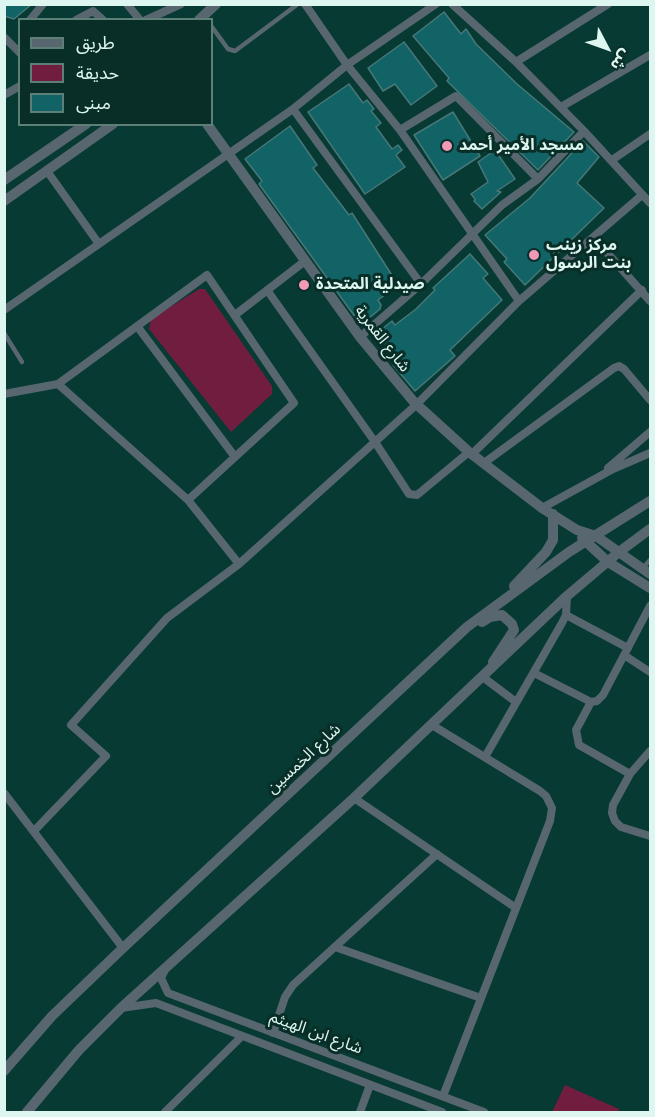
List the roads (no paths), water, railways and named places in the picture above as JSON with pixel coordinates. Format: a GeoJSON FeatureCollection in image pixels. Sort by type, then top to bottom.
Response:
{"type":"FeatureCollection","features":[{"type":"Feature","properties":{"kind":"street"},"geometry":{"type":"LineString","coordinates":[[32,18],[43,4]]}},
{"type":"Feature","properties":{"kind":"street"},"geometry":{"type":"LineString","coordinates":[[150,18],[181,4]]}},
{"type":"Feature","properties":{"kind":"street"},"geometry":{"type":"LineString","coordinates":[[203,18],[216,4]]}},
{"type":"Feature","properties":{"kind":"street"},"geometry":{"type":"LineString","coordinates":[[305,4],[347,65],[400,130],[519,301]]}},
{"type":"Feature","properties":{"kind":"street"},"geometry":{"type":"LineString","coordinates":[[4,310],[293,109],[347,65],[436,4]]}},
{"type":"Feature","properties":{"kind":"street"},"geometry":{"type":"LineString","coordinates":[[452,4],[516,62],[584,130],[651,203]]}},
{"type":"Feature","properties":{"kind":"street"},"geometry":{"type":"LineString","coordinates":[[516,62],[608,4]]}},
{"type":"Feature","properties":{"kind":"street"},"geometry":{"type":"LineString","coordinates":[[78,18],[90,8]]}},
{"type":"Feature","properties":{"kind":"street"},"geometry":{"type":"LineString","coordinates":[[4,37],[18,51]]}},
{"type":"Feature","properties":{"kind":"street"},"geometry":{"type":"LineString","coordinates":[[561,107],[651,56]]}},
{"type":"Feature","properties":{"kind":"street"},"geometry":{"type":"LineString","coordinates":[[4,94],[18,88]]}},
{"type":"Feature","properties":{"kind":"street"},"geometry":{"type":"LineString","coordinates":[[400,130],[456,96],[537,179]]}},
{"type":"Feature","properties":{"kind":"street"},"geometry":{"type":"LineString","coordinates":[[293,109],[421,284]]}},
{"type":"Feature","properties":{"kind":"street"},"geometry":{"type":"LineString","coordinates":[[4,180],[83,126]]}},
{"type":"Feature","properties":{"kind":"street"},"geometry":{"type":"LineString","coordinates":[[4,201],[110,126]]}},
{"type":"Feature","properties":{"kind":"street","name":"شارع القمرية"},"geometry":{"type":"LineString","coordinates":[[209,126],[360,337],[416,405],[470,453],[542,508],[577,530],[596,536],[646,571]]}},
{"type":"Feature","properties":{"kind":"street"},"geometry":{"type":"LineString","coordinates":[[360,337],[421,284],[502,205],[537,179],[584,130]]}},
{"type":"Feature","properties":{"kind":"street"},"geometry":{"type":"LineString","coordinates":[[612,160],[651,135]]}},
{"type":"Feature","properties":{"kind":"street"},"geometry":{"type":"LineString","coordinates":[[47,171],[99,244]]}},
{"type":"Feature","properties":{"kind":"street"},"geometry":{"type":"LineString","coordinates":[[34,831],[106,756],[71,725],[167,618],[239,564],[416,405],[519,301],[642,195]]}},
{"type":"Feature","properties":{"kind":"street"},"geometry":{"type":"LineString","coordinates":[[594,238],[651,301]]}},
{"type":"Feature","properties":{"kind":"street"},"geometry":{"type":"LineString","coordinates":[[235,315],[305,261]]}},
{"type":"Feature","properties":{"kind":"street"},"geometry":{"type":"LineString","coordinates":[[4,394],[58,384],[207,274],[294,403],[188,500]]}},
{"type":"Feature","properties":{"kind":"street"},"geometry":{"type":"LineString","coordinates":[[267,290],[413,496],[470,453],[642,290]]}},
{"type":"Feature","properties":{"kind":"street"},"geometry":{"type":"LineString","coordinates":[[137,326],[235,457]]}},
{"type":"Feature","properties":{"kind":"street"},"geometry":{"type":"LineString","coordinates":[[484,463],[619,366],[651,400]]}},
{"type":"Feature","properties":{"kind":"street"},"geometry":{"type":"LineString","coordinates":[[58,384],[188,500],[239,564]]}},
{"type":"Feature","properties":{"kind":"street"},"geometry":{"type":"LineString","coordinates":[[596,478],[651,432]]}},
{"type":"Feature","properties":{"kind":"street"},"geometry":{"type":"LineString","coordinates":[[542,508],[596,478],[651,453]]}},
{"type":"Feature","properties":{"kind":"street","name":"شارع الخمسين"},"geometry":{"type":"LineString","coordinates":[[4,1071],[52,1016],[441,651],[492,608],[585,543],[651,501]]}},
{"type":"Feature","properties":{"kind":"street"},"geometry":{"type":"LineString","coordinates":[[492,608],[546,552],[553,540],[553,514]]}},
{"type":"Feature","properties":{"kind":"street","name":"شارع القمرية"},"geometry":{"type":"LineString","coordinates":[[577,530],[585,543],[608,562],[651,588]]}},
{"type":"Feature","properties":{"kind":"street"},"geometry":{"type":"LineString","coordinates":[[27,1113],[79,1050],[169,962],[354,798],[484,678],[567,596],[619,552],[651,530]]}},
{"type":"Feature","properties":{"kind":"street"},"geometry":{"type":"LineString","coordinates":[[485,757],[566,615],[567,596]]}},
{"type":"Feature","properties":{"kind":"street"},"geometry":{"type":"LineString","coordinates":[[534,673],[591,702],[597,701],[603,695],[651,606]]}},
{"type":"Feature","properties":{"kind":"street"},"geometry":{"type":"LineString","coordinates":[[441,651],[490,616],[502,615],[507,618],[514,630],[474,686]]}},
{"type":"Feature","properties":{"kind":"street"},"geometry":{"type":"LineString","coordinates":[[566,615],[626,652],[651,672]]}},
{"type":"Feature","properties":{"kind":"street"},"geometry":{"type":"LineString","coordinates":[[484,678],[516,702]]}},
{"type":"Feature","properties":{"kind":"street"},"geometry":{"type":"LineString","coordinates":[[591,702],[576,730],[579,745],[630,774]]}},
{"type":"Feature","properties":{"kind":"street"},"geometry":{"type":"LineString","coordinates":[[432,724],[540,791],[546,796],[552,808],[550,821],[443,1096]]}},
{"type":"Feature","properties":{"kind":"street"},"geometry":{"type":"LineString","coordinates":[[651,751],[630,774],[613,805],[615,821],[630,831],[651,836]]}},
{"type":"Feature","properties":{"kind":"street"},"geometry":{"type":"LineString","coordinates":[[4,793],[123,948]]}},
{"type":"Feature","properties":{"kind":"street"},"geometry":{"type":"LineString","coordinates":[[354,798],[516,908]]}},
{"type":"Feature","properties":{"kind":"street"},"geometry":{"type":"LineString","coordinates":[[273,1033],[278,1014],[293,984],[437,854]]}},
{"type":"Feature","properties":{"kind":"street"},"geometry":{"type":"LineString","coordinates":[[334,947],[481,998]]}},
{"type":"Feature","properties":{"kind":"street","name":"شارع ابن الهيثم"},"geometry":{"type":"LineString","coordinates":[[169,962],[161,978],[168,993],[485,1111],[484,1113]]}},
{"type":"Feature","properties":{"kind":"street","name":"شارع ابن الهيثم"},"geometry":{"type":"LineString","coordinates":[[121,1008],[156,1003],[442,1113]]}},
{"type":"Feature","properties":{"kind":"street"},"geometry":{"type":"LineString","coordinates":[[165,1113],[242,1036]]}},
{"type":"Feature","properties":{"kind":"street"},"geometry":{"type":"LineString","coordinates":[[360,1113],[370,1085]]}},
{"type":"Feature","properties":{"kind":"lane"},"geometry":{"type":"LineString","coordinates":[[213,28],[228,49],[235,51],[298,4]]}},
{"type":"Feature","properties":{"kind":"lane"},"geometry":{"type":"LineString","coordinates":[[4,333],[22,363]]}},
{"type":"Feature","properties":{"kind":"lane"},"geometry":{"type":"LineString","coordinates":[[646,571],[651,560]]}},
{"type":"Feature","properties":{"kind":"place","name":"مسجد الأمير أحمد"},"geometry":{"type":"Point","coordinates":[447,146]}},
{"type":"Feature","properties":{"kind":"place","name":"مركز زينب بنت الرسول"},"geometry":{"type":"Point","coordinates":[534,255]}},
{"type":"Feature","properties":{"kind":"place","name":"صيدلية المتحدة"},"geometry":{"type":"Point","coordinates":[304,285]}}]}
